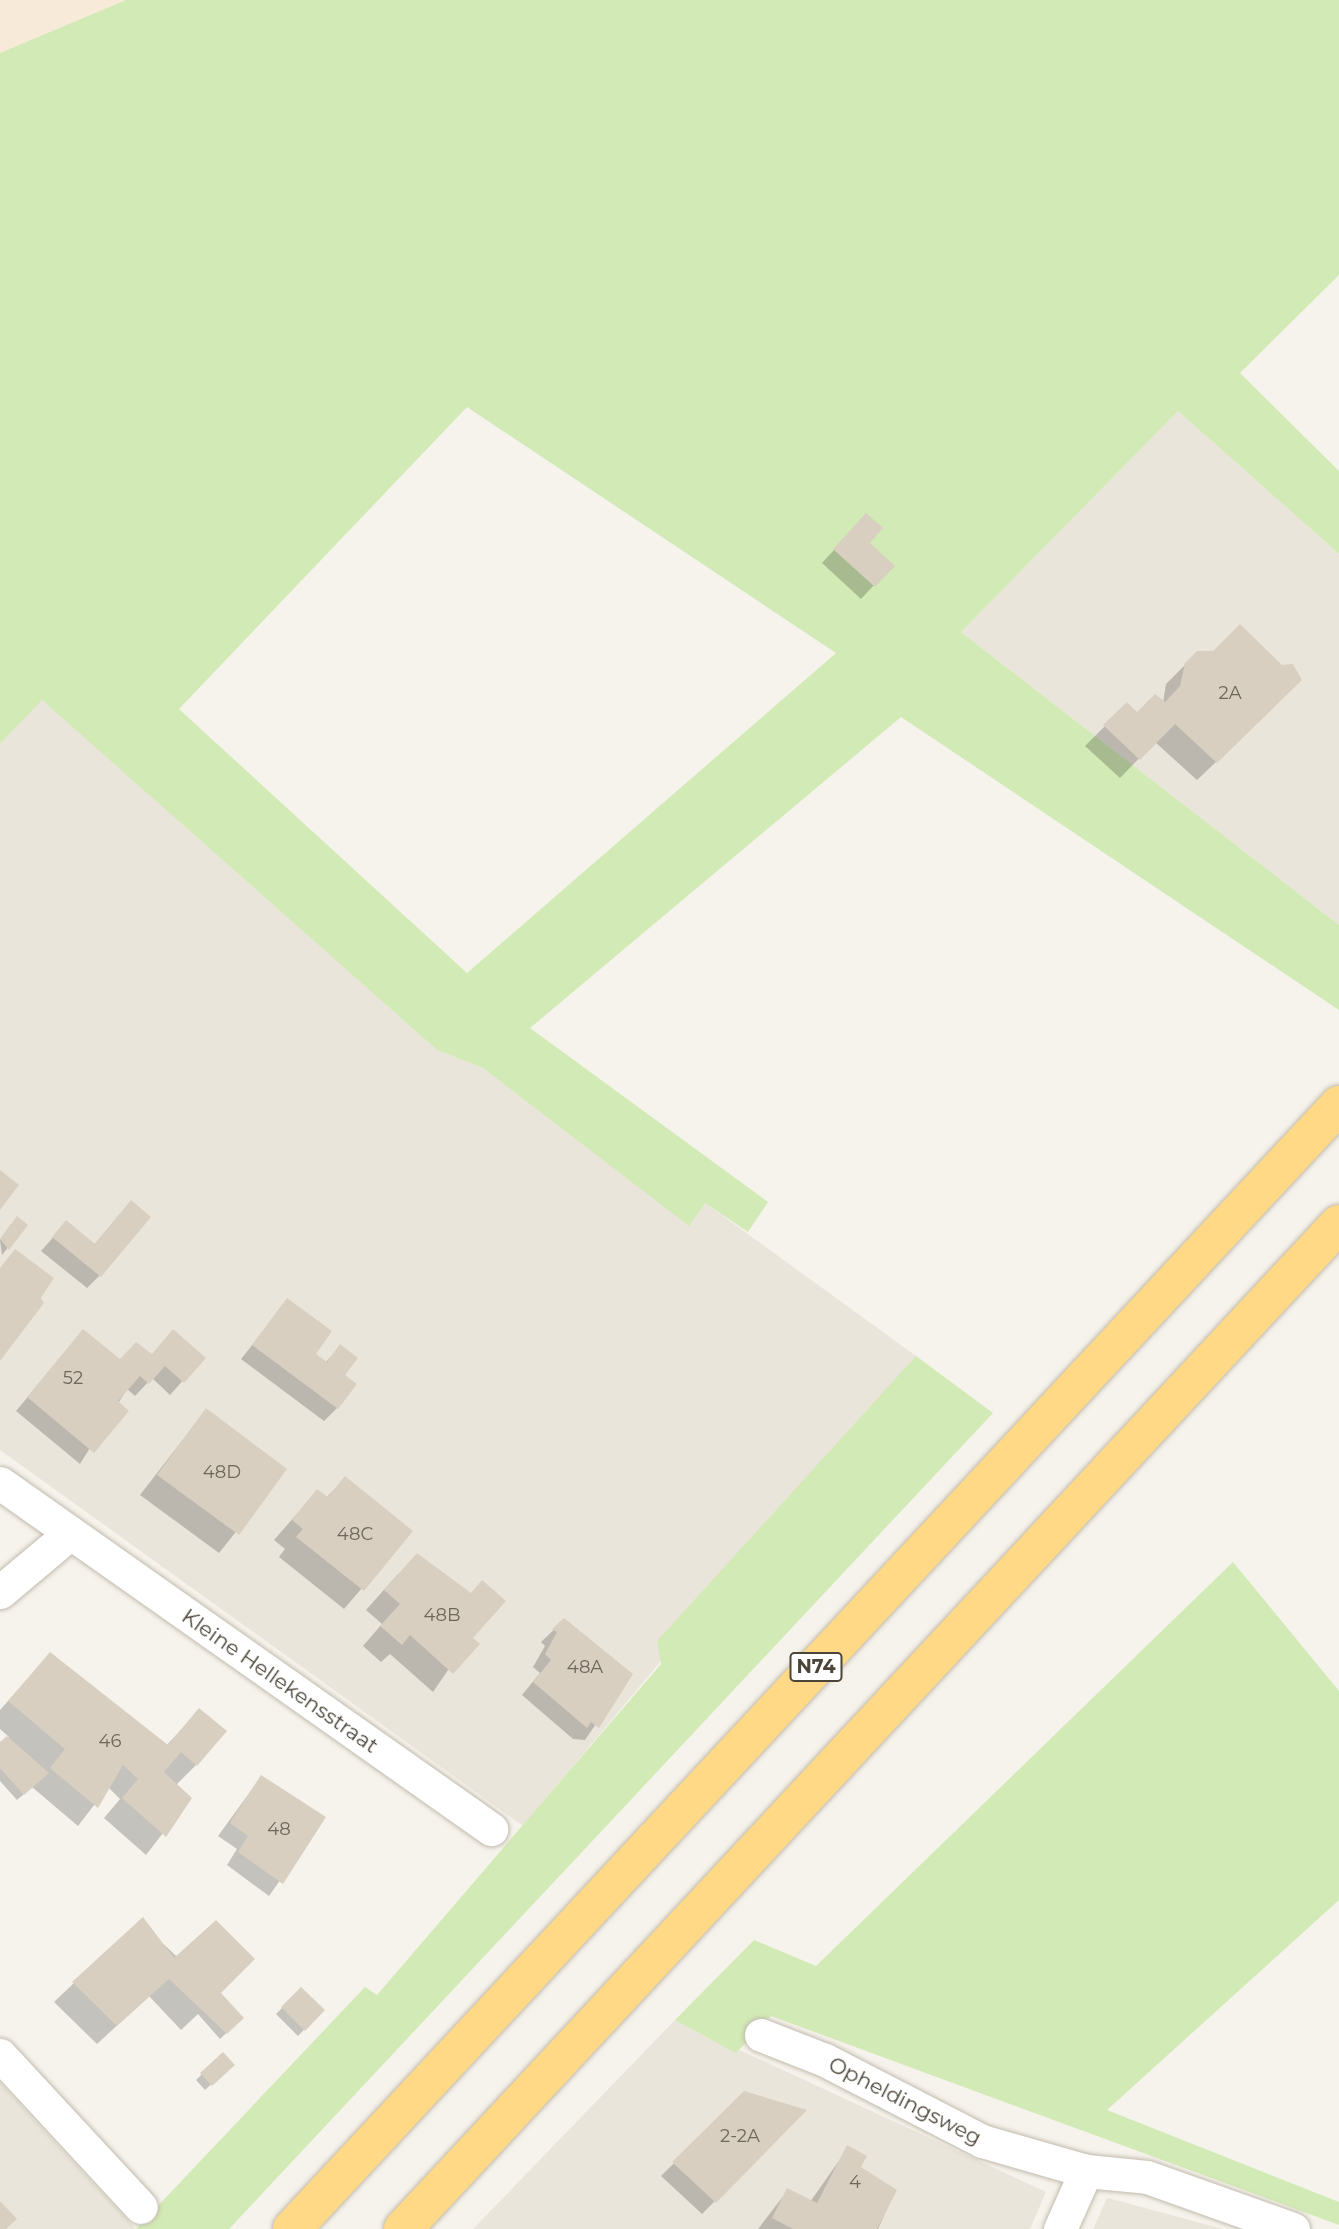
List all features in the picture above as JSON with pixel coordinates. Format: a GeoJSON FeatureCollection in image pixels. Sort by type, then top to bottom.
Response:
{"type":"FeatureCollection","features":[{"type":"Feature","properties":{"kind":"highway","name":"N74"},"geometry":{"type":"LineString","coordinates":[[292,2229],[1339,1105]]}},
{"type":"Feature","properties":{"kind":"highway"},"geometry":{"type":"LineString","coordinates":[[403,2229],[1339,1224]]}},
{"type":"Feature","properties":{"kind":"street","name":"Kleine Hellekensstraat"},"geometry":{"type":"LineString","coordinates":[[0,1483],[491,1829]]}},
{"type":"Feature","properties":{"kind":"street"},"geometry":{"type":"LineString","coordinates":[[0,1592],[69,1534]]}},
{"type":"Feature","properties":{"kind":"street","name":"Opheldingsweg"},"geometry":{"type":"LineString","coordinates":[[761,2035],[825,2060],[982,2141],[1086,2171],[1147,2177],[1293,2229]]}},
{"type":"Feature","properties":{"kind":"street"},"geometry":{"type":"LineString","coordinates":[[0,2055],[141,2207]]}},
{"type":"Feature","properties":{"kind":"street"},"geometry":{"type":"LineString","coordinates":[[1060,2229],[1086,2171]]}},
{"type":"Feature","properties":{"kind":"shaded area"},"geometry":{"type":"Polygon","coordinates":[[[0,0],[126,0],[0,53],[0,0]]]}},
{"type":"Feature","properties":{"kind":"shaded area"},"geometry":{"type":"Polygon","coordinates":[[[1178,411],[1339,554],[1339,925],[961,632],[1178,411]]]}},
{"type":"Feature","properties":{"kind":"shaded area"},"geometry":{"type":"Polygon","coordinates":[[[42,699],[437,1050],[483,1068],[689,1225],[705,1203],[916,1356],[523,1826],[0,1450],[0,744],[42,699]]]}},
{"type":"Feature","properties":{"kind":"shaded area"},"geometry":{"type":"Polygon","coordinates":[[[675,2020],[1046,2192],[1030,2229],[473,2229],[675,2020]]]}},
{"type":"Feature","properties":{"kind":"shaded area"},"geometry":{"type":"Polygon","coordinates":[[[0,2083],[135,2228],[136,2229],[0,2229],[0,2083]]]}},
{"type":"Feature","properties":{"kind":"shaded area"},"geometry":{"type":"Polygon","coordinates":[[[1108,2198],[1223,2229],[1093,2229],[1108,2198]]]}},
{"type":"Feature","properties":{"kind":"green space"},"geometry":{"type":"Polygon","coordinates":[[[126,0],[1339,0],[1339,275],[1240,373],[1339,471],[1339,554],[1178,411],[961,632],[1339,925],[1339,1010],[901,717],[530,1028],[768,1202],[748,1232],[705,1203],[689,1226],[483,1068],[437,1050],[42,700],[0,744],[0,53],[126,0]],[[467,407],[179,709],[467,973],[836,653],[467,407]]]}},
{"type":"Feature","properties":{"kind":"green space"},"geometry":{"type":"Polygon","coordinates":[[[916,1356],[993,1413],[229,2229],[136,2229],[365,1987],[377,1995],[661,1664],[657,1641],[916,1356]]]}},
{"type":"Feature","properties":{"kind":"green space"},"geometry":{"type":"Polygon","coordinates":[[[1233,1562],[1339,1691],[1339,1900],[1107,2110],[1339,2202],[1339,2225],[771,2016],[736,2053],[675,2020],[754,1940],[816,1966],[1233,1562]]]}},
{"type":"Feature","properties":{"kind":"building"},"geometry":{"type":"Polygon","coordinates":[[[866,513],[883,528],[870,543],[895,566],[875,587],[833,549],[866,513]]]}},
{"type":"Feature","properties":{"kind":"building"},"geometry":{"type":"Polygon","coordinates":[[[1240,624],[1282,665],[1293,664],[1302,680],[1217,763],[1175,724],[1140,760],[1103,725],[1127,702],[1137,712],[1155,694],[1165,702],[1180,686],[1185,663],[1197,651],[1213,651],[1240,624]]]}},
{"type":"Feature","properties":{"kind":"building"},"geometry":{"type":"Polygon","coordinates":[[[0,1170],[19,1185],[0,1210],[0,1170]]]}},
{"type":"Feature","properties":{"kind":"building"},"geometry":{"type":"Polygon","coordinates":[[[131,1200],[151,1217],[101,1277],[52,1237],[66,1220],[95,1244],[131,1200]]]}},
{"type":"Feature","properties":{"kind":"building"},"geometry":{"type":"Polygon","coordinates":[[[17,1216],[28,1225],[9,1250],[0,1239],[17,1216]]]}},
{"type":"Feature","properties":{"kind":"building"},"geometry":{"type":"Polygon","coordinates":[[[15,1249],[54,1278],[41,1298],[44,1303],[0,1361],[0,1268],[15,1249]]]}},
{"type":"Feature","properties":{"kind":"building"},"geometry":{"type":"Polygon","coordinates":[[[287,1298],[332,1331],[316,1354],[327,1362],[340,1344],[358,1358],[345,1375],[357,1384],[338,1409],[252,1345],[287,1298]]]}},
{"type":"Feature","properties":{"kind":"building"},"geometry":{"type":"Polygon","coordinates":[[[83,1329],[120,1359],[136,1342],[152,1354],[173,1329],[206,1358],[184,1383],[165,1366],[149,1384],[140,1376],[118,1401],[129,1411],[94,1453],[27,1397],[83,1329]]]}},
{"type":"Feature","properties":{"kind":"building"},"geometry":{"type":"Polygon","coordinates":[[[206,1408],[287,1469],[239,1535],[157,1475],[206,1408]]]}},
{"type":"Feature","properties":{"kind":"building"},"geometry":{"type":"Polygon","coordinates":[[[345,1476],[413,1531],[364,1591],[296,1537],[303,1529],[292,1520],[317,1489],[328,1497],[345,1476]]]}},
{"type":"Feature","properties":{"kind":"building"},"geometry":{"type":"Polygon","coordinates":[[[417,1553],[471,1593],[482,1580],[506,1601],[473,1638],[480,1644],[453,1674],[410,1635],[402,1645],[380,1626],[400,1604],[384,1590],[417,1553]]]}},
{"type":"Feature","properties":{"kind":"building"},"geometry":{"type":"Polygon","coordinates":[[[564,1618],[633,1674],[599,1728],[591,1722],[587,1728],[533,1682],[551,1660],[545,1654],[557,1632],[552,1629],[564,1618]]]}},
{"type":"Feature","properties":{"kind":"building"},"geometry":{"type":"Polygon","coordinates":[[[50,1652],[168,1745],[199,1708],[227,1731],[197,1766],[181,1752],[164,1772],[192,1798],[166,1837],[122,1798],[138,1779],[123,1765],[98,1808],[50,1768],[65,1749],[8,1701],[50,1652]]]}},
{"type":"Feature","properties":{"kind":"building"},"geometry":{"type":"Polygon","coordinates":[[[7,1736],[49,1773],[24,1795],[0,1768],[0,1742],[7,1736]]]}},
{"type":"Feature","properties":{"kind":"building"},"geometry":{"type":"Polygon","coordinates":[[[261,1775],[326,1817],[283,1884],[238,1852],[248,1836],[230,1823],[261,1775]]]}},
{"type":"Feature","properties":{"kind":"building"},"geometry":{"type":"Polygon","coordinates":[[[143,1917],[174,1958],[216,1920],[255,1959],[221,1993],[244,2018],[227,2034],[169,1979],[117,2026],[72,1982],[143,1917]]]}},
{"type":"Feature","properties":{"kind":"building"},"geometry":{"type":"Polygon","coordinates":[[[301,1987],[325,2010],[305,2031],[281,2007],[301,1987]]]}},
{"type":"Feature","properties":{"kind":"building"},"geometry":{"type":"Polygon","coordinates":[[[223,2052],[235,2065],[212,2086],[200,2073],[223,2052]]]}},
{"type":"Feature","properties":{"kind":"building"},"geometry":{"type":"Polygon","coordinates":[[[744,2091],[807,2110],[716,2203],[672,2162],[744,2091]]]}},
{"type":"Feature","properties":{"kind":"building"},"geometry":{"type":"Polygon","coordinates":[[[847,2145],[867,2156],[861,2167],[897,2190],[877,2229],[793,2229],[772,2218],[787,2188],[817,2203],[847,2145]]]}},
{"type":"Feature","properties":{"kind":"building"},"geometry":{"type":"Polygon","coordinates":[[[0,2201],[17,2219],[6,2229],[0,2229],[0,2201]]]}}]}
